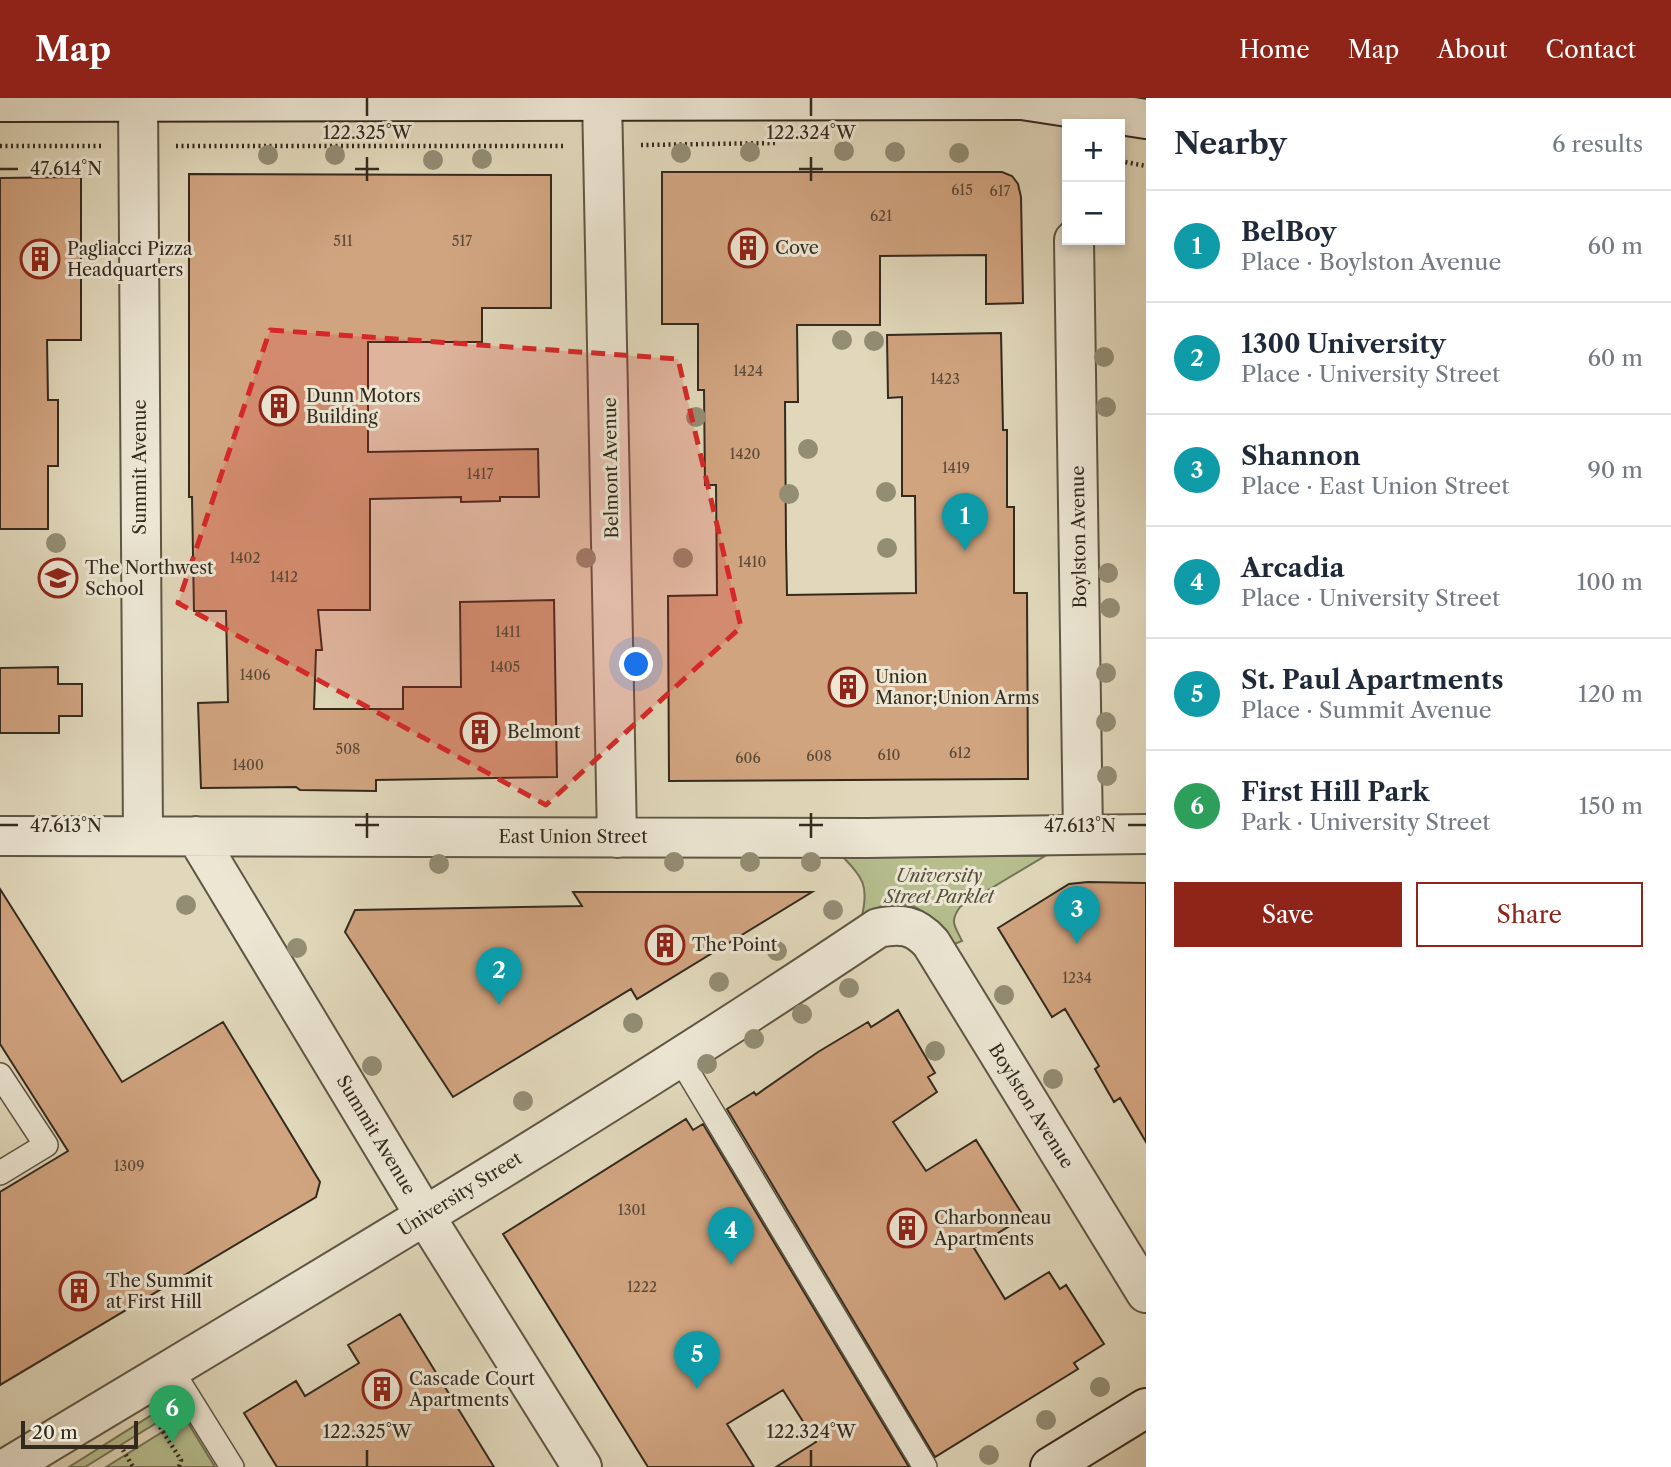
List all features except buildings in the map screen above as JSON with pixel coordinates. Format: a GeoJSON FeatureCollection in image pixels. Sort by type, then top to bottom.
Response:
{"type":"FeatureCollection","features":[{"type":"Feature","properties":{"kind":"street","name":"Belmont Avenue"},"geometry":{"type":"LineString","coordinates":[[602,99],[617,838]]}},
{"type":"Feature","properties":{"kind":"street","name":"Summit Avenue"},"geometry":{"type":"LineString","coordinates":[[138,100],[144,835]]}},
{"type":"Feature","properties":{"kind":"street"},"geometry":{"type":"LineString","coordinates":[[0,102],[1022,100],[1072,110],[1146,119]]}},
{"type":"Feature","properties":{"kind":"street","name":"Boylston Avenue"},"geometry":{"type":"LineString","coordinates":[[1074,245],[1083,835]]}},
{"type":"Feature","properties":{"kind":"street","name":"East Union Street"},"geometry":{"type":"LineString","coordinates":[[0,836],[867,838],[1146,834]]}},
{"type":"Feature","properties":{"kind":"street","name":"Summit Avenue"},"geometry":{"type":"LineString","coordinates":[[196,836],[425,1216],[582,1467]]}},
{"type":"Feature","properties":{"kind":"street","name":"Boylston Avenue"},"geometry":{"type":"LineString","coordinates":[[909,926],[921,932],[935,950],[1146,1293]]}},
{"type":"Feature","properties":{"kind":"street","name":"University Street"},"geometry":{"type":"LineString","coordinates":[[8,1467],[425,1216],[878,928],[909,926]]}},
{"type":"Feature","properties":{"kind":"street"},"geometry":{"type":"LineString","coordinates":[[1051,1467],[1146,1408]]}},
{"type":"Feature","properties":{"kind":"lane"},"geometry":{"type":"LineString","coordinates":[[679,1057],[925,1467]]}},
{"type":"Feature","properties":{"kind":"lane"},"geometry":{"type":"LineString","coordinates":[[0,1076],[46,1145],[0,1173]]}},
{"type":"Feature","properties":{"kind":"lane"},"geometry":{"type":"LineString","coordinates":[[171,1369],[232,1467]]}},
{"type":"Feature","properties":{"kind":"path"},"geometry":{"type":"LineString","coordinates":[[0,146],[75,146]]}},
{"type":"Feature","properties":{"kind":"path"},"geometry":{"type":"LineString","coordinates":[[194,146],[542,146]]}},
{"type":"Feature","properties":{"kind":"path"},"geometry":{"type":"LineString","coordinates":[[1125,162],[1146,166]]}},
{"type":"Feature","properties":{"kind":"path"},"geometry":{"type":"LineString","coordinates":[[160,1427],[181,1460],[179,1467]]}},
{"type":"Feature","properties":{"kind":"path"},"geometry":{"type":"LineString","coordinates":[[123,1450],[134,1467]]}},
{"type":"Feature","properties":{"kind":"highlighted area"},"geometry":{"type":"Polygon","coordinates":[[[270,330],[678,359],[741,627],[546,805],[178,603],[270,330]]]}},
{"type":"Feature","properties":{"kind":"green space","name":"University Street Parklet"},"geometry":{"type":"Polygon","coordinates":[[[842,856],[1045,856],[960,907],[954,920],[962,941],[952,945],[924,912],[913,906],[890,904],[862,916],[865,897],[862,883],[855,870],[842,856]]]}},
{"type":"Feature","properties":{"kind":"green space"},"geometry":{"type":"Polygon","coordinates":[[[174,1401],[179,1409],[85,1467],[69,1467],[174,1401]]]}},
{"type":"Feature","properties":{"kind":"green space"},"geometry":{"type":"Polygon","coordinates":[[[185,1418],[215,1467],[106,1467],[185,1418]]]}},
{"type":"Feature","properties":{"kind":"place","name":"Cove"},"geometry":{"type":"Point","coordinates":[748,248]}},
{"type":"Feature","properties":{"kind":"place","name":"Pagliacci Pizza Headquarters"},"geometry":{"type":"Point","coordinates":[40,259]}},
{"type":"Feature","properties":{"kind":"place","name":"Dunn Motors Building"},"geometry":{"type":"Point","coordinates":[279,406]}},
{"type":"Feature","properties":{"kind":"place","name":"BelBoy"},"geometry":{"type":"Point","coordinates":[965,551]}},
{"type":"Feature","properties":{"kind":"place","name":"The Northwest School"},"geometry":{"type":"Point","coordinates":[58,578]}},
{"type":"Feature","properties":{"kind":"place","name":"Union Manor;Union Arms"},"geometry":{"type":"Point","coordinates":[848,687]}},
{"type":"Feature","properties":{"kind":"place","name":"Belmont"},"geometry":{"type":"Point","coordinates":[480,732]}},
{"type":"Feature","properties":{"kind":"place","name":"Shannon"},"geometry":{"type":"Point","coordinates":[1077,944]}},
{"type":"Feature","properties":{"kind":"place","name":"The Point"},"geometry":{"type":"Point","coordinates":[665,945]}},
{"type":"Feature","properties":{"kind":"place","name":"1300 University"},"geometry":{"type":"Point","coordinates":[499,1005]}},
{"type":"Feature","properties":{"kind":"place","name":"Charbonneau Apartments"},"geometry":{"type":"Point","coordinates":[907,1228]}},
{"type":"Feature","properties":{"kind":"place","name":"Arcadia"},"geometry":{"type":"Point","coordinates":[731,1265]}},
{"type":"Feature","properties":{"kind":"place","name":"The Summit at First Hill"},"geometry":{"type":"Point","coordinates":[79,1291]}},
{"type":"Feature","properties":{"kind":"place","name":"Cascade Court Apartments"},"geometry":{"type":"Point","coordinates":[382,1389]}},
{"type":"Feature","properties":{"kind":"place","name":"St. Paul Apartments"},"geometry":{"type":"Point","coordinates":[697,1389]}},
{"type":"Feature","properties":{"kind":"place","name":"First Hill Park"},"geometry":{"type":"Point","coordinates":[172,1443]}}]}
